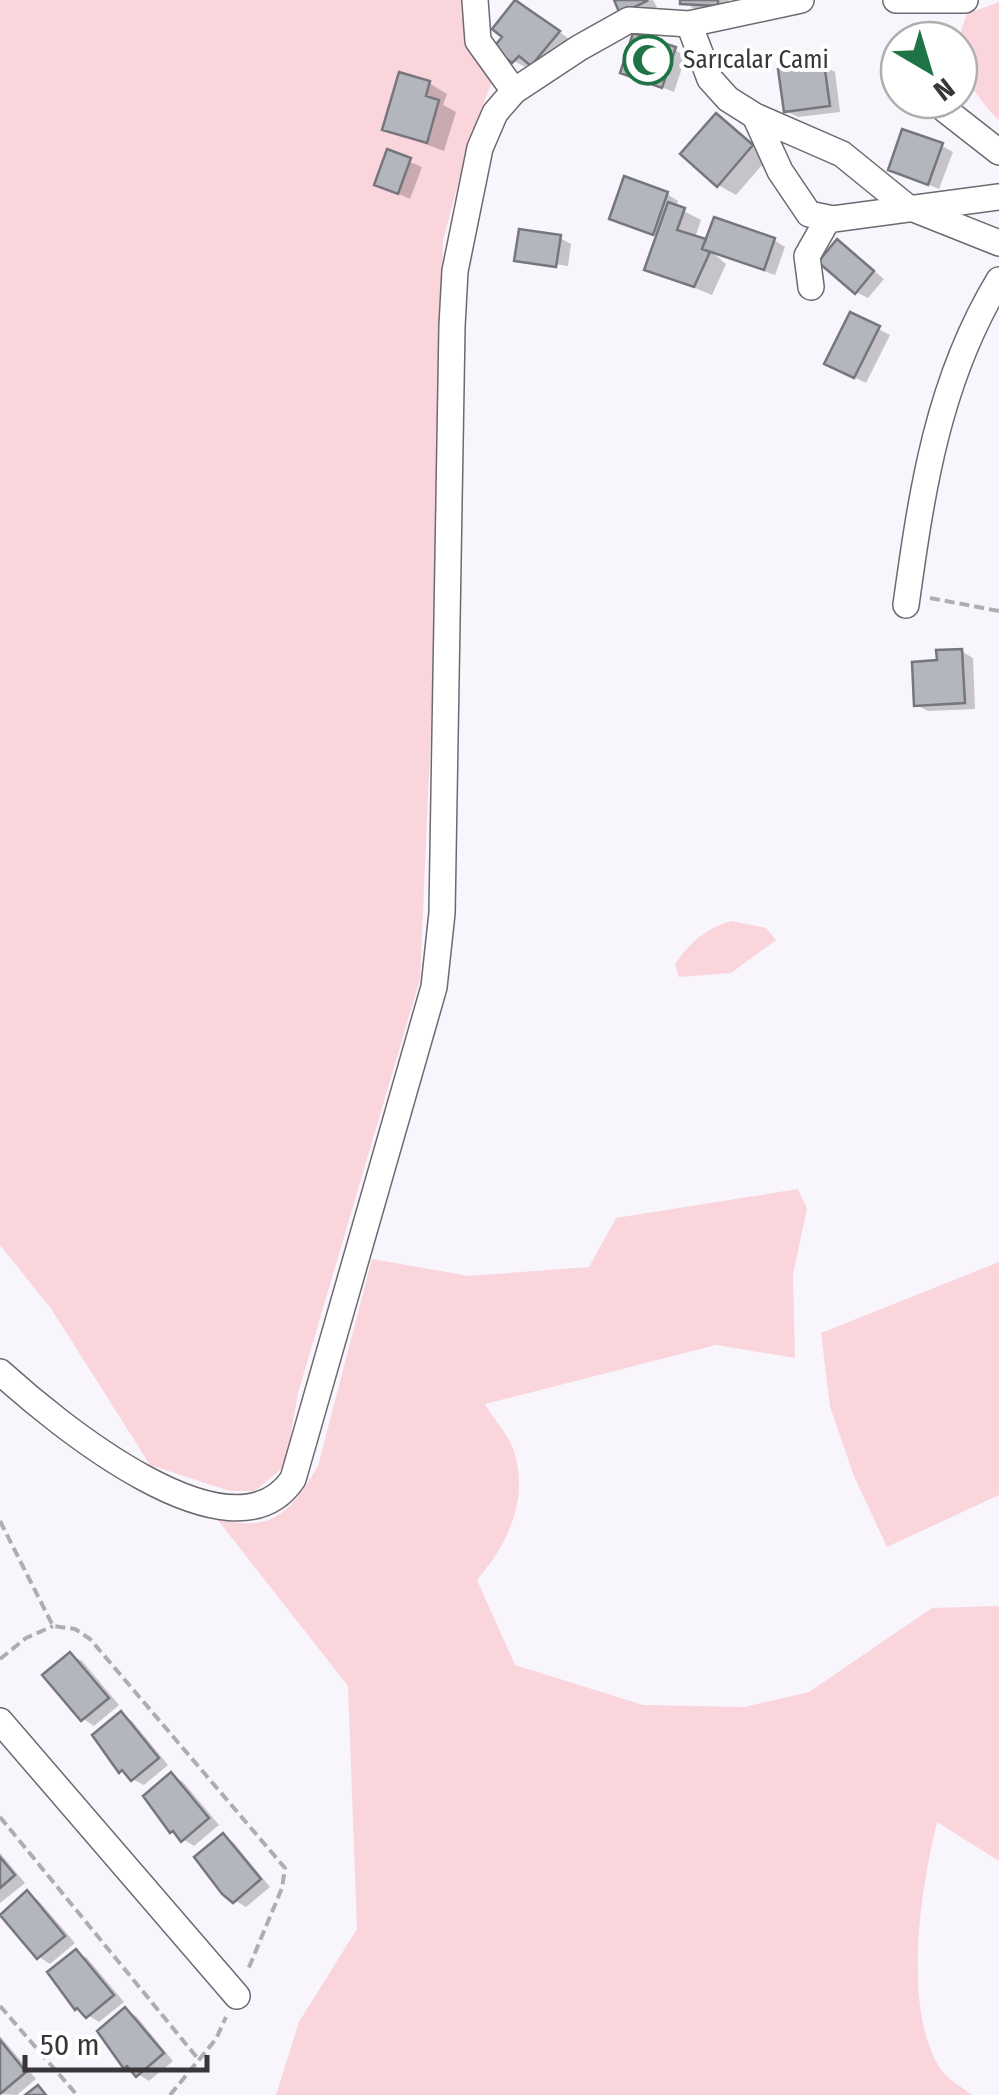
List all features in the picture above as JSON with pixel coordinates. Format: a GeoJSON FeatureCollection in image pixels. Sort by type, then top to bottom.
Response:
{"type":"FeatureCollection","features":[{"type":"Feature","properties":{"kind":"street"},"geometry":{"type":"LineString","coordinates":[[475,0],[478,42],[514,91]]}},
{"type":"Feature","properties":{"kind":"street"},"geometry":{"type":"LineString","coordinates":[[0,1372],[78,1436],[157,1484],[243,1510],[273,1501],[292,1479],[434,987],[442,913],[455,271],[480,148],[495,113],[514,91],[630,20],[801,0]]}},
{"type":"Feature","properties":{"kind":"street"},"geometry":{"type":"LineString","coordinates":[[896,0],[964,0]]}},
{"type":"Feature","properties":{"kind":"street"},"geometry":{"type":"LineString","coordinates":[[679,15],[717,89],[755,116],[842,154],[906,206],[999,243]]}},
{"type":"Feature","properties":{"kind":"street"},"geometry":{"type":"LineString","coordinates":[[755,116],[796,200],[809,214],[828,218],[999,198]]}},
{"type":"Feature","properties":{"kind":"street"},"geometry":{"type":"LineString","coordinates":[[958,120],[999,152]]}},
{"type":"Feature","properties":{"kind":"street"},"geometry":{"type":"LineString","coordinates":[[811,287],[807,256],[828,218]]}},
{"type":"Feature","properties":{"kind":"street"},"geometry":{"type":"LineString","coordinates":[[907,599],[937,418],[958,356],[999,280]]}},
{"type":"Feature","properties":{"kind":"street"},"geometry":{"type":"LineString","coordinates":[[0,1721],[236,1996]]}},
{"type":"Feature","properties":{"kind":"path"},"geometry":{"type":"LineString","coordinates":[[907,599],[999,611]]}},
{"type":"Feature","properties":{"kind":"path"},"geometry":{"type":"LineString","coordinates":[[0,1521],[53,1626]]}},
{"type":"Feature","properties":{"kind":"path"},"geometry":{"type":"LineString","coordinates":[[0,1659],[26,1638],[53,1626],[75,1629],[90,1639],[284,1868],[282,1888],[216,2039],[170,2095]]}},
{"type":"Feature","properties":{"kind":"path"},"geometry":{"type":"LineString","coordinates":[[0,1817],[199,2060]]}},
{"type":"Feature","properties":{"kind":"path"},"geometry":{"type":"LineString","coordinates":[[0,2006],[77,2095]]}},
{"type":"Feature","properties":{"kind":"shaded area"},"geometry":{"type":"Polygon","coordinates":[[[0,0],[475,0],[496,71],[470,139],[443,240],[435,637],[420,979],[298,1393],[285,1466],[255,1491],[230,1491],[150,1465],[52,1310],[0,1245],[0,0]]]}},
{"type":"Feature","properties":{"kind":"shaded area"},"geometry":{"type":"Polygon","coordinates":[[[999,2],[999,121],[979,97],[979,20],[965,20],[967,14],[999,2]]]}},
{"type":"Feature","properties":{"kind":"shaded area"},"geometry":{"type":"Polygon","coordinates":[[[731,921],[766,928],[776,940],[731,973],[679,977],[675,965],[686,950],[706,932],[731,921]]]}},
{"type":"Feature","properties":{"kind":"shaded area"},"geometry":{"type":"Polygon","coordinates":[[[798,1189],[807,1209],[793,1274],[795,1358],[716,1345],[485,1404],[512,1445],[519,1487],[506,1536],[477,1580],[515,1665],[643,1705],[745,1707],[809,1692],[932,1608],[999,1606],[999,1861],[937,1822],[925,1880],[918,1949],[918,1983],[929,2046],[942,2071],[972,2095],[276,2095],[299,2022],[357,1929],[348,1686],[217,1519],[252,1523],[278,1515],[298,1496],[318,1466],[372,1259],[469,1276],[589,1267],[616,1218],[798,1189]]]}},
{"type":"Feature","properties":{"kind":"shaded area"},"geometry":{"type":"Polygon","coordinates":[[[999,1262],[999,1495],[887,1547],[854,1476],[830,1407],[821,1333],[999,1262]]]}},
{"type":"Feature","properties":{"kind":"building"},"geometry":{"type":"Polygon","coordinates":[[[515,0],[560,31],[531,66],[519,56],[512,63],[493,48],[502,37],[492,29],[515,0]]]}},
{"type":"Feature","properties":{"kind":"building"},"geometry":{"type":"Polygon","coordinates":[[[614,0],[646,0],[647,1],[620,14],[614,0]]]}},
{"type":"Feature","properties":{"kind":"building"},"geometry":{"type":"Polygon","coordinates":[[[680,0],[718,0],[718,6],[680,4],[680,0]]]}},
{"type":"Feature","properties":{"kind":"building","name":"Sarıcalar Cami"},"geometry":{"type":"Polygon","coordinates":[[[633,33],[676,47],[662,88],[620,73],[633,33]]]}},
{"type":"Feature","properties":{"kind":"building"},"geometry":{"type":"Polygon","coordinates":[[[824,63],[830,106],[784,112],[778,69],[824,63]]]}},
{"type":"Feature","properties":{"kind":"building"},"geometry":{"type":"Polygon","coordinates":[[[399,72],[430,81],[426,96],[439,100],[427,143],[382,130],[399,72]]]}},
{"type":"Feature","properties":{"kind":"building"},"geometry":{"type":"Polygon","coordinates":[[[716,113],[753,145],[717,187],[680,154],[716,113]]]}},
{"type":"Feature","properties":{"kind":"building"},"geometry":{"type":"Polygon","coordinates":[[[902,129],[943,143],[928,185],[888,170],[902,129]]]}},
{"type":"Feature","properties":{"kind":"building"},"geometry":{"type":"Polygon","coordinates":[[[387,149],[411,158],[398,194],[374,185],[387,149]]]}},
{"type":"Feature","properties":{"kind":"building"},"geometry":{"type":"Polygon","coordinates":[[[624,176],[668,192],[653,235],[609,219],[624,176]]]}},
{"type":"Feature","properties":{"kind":"building"},"geometry":{"type":"Polygon","coordinates":[[[668,202],[685,208],[677,230],[706,239],[702,249],[710,252],[694,287],[644,270],[668,202]]]}},
{"type":"Feature","properties":{"kind":"building"},"geometry":{"type":"Polygon","coordinates":[[[714,217],[775,238],[764,270],[702,249],[714,217]]]}},
{"type":"Feature","properties":{"kind":"building"},"geometry":{"type":"Polygon","coordinates":[[[519,229],[561,235],[556,267],[514,261],[519,229]]]}},
{"type":"Feature","properties":{"kind":"building"},"geometry":{"type":"Polygon","coordinates":[[[837,239],[874,271],[855,294],[818,262],[837,239]]]}},
{"type":"Feature","properties":{"kind":"building"},"geometry":{"type":"Polygon","coordinates":[[[850,312],[880,326],[854,378],[824,364],[850,312]]]}},
{"type":"Feature","properties":{"kind":"building"},"geometry":{"type":"Polygon","coordinates":[[[962,649],[965,703],[914,706],[912,662],[937,660],[936,650],[962,649]]]}},
{"type":"Feature","properties":{"kind":"building"},"geometry":{"type":"Polygon","coordinates":[[[70,1652],[109,1698],[81,1721],[42,1675],[70,1652]]]}},
{"type":"Feature","properties":{"kind":"building"},"geometry":{"type":"Polygon","coordinates":[[[121,1711],[159,1758],[131,1781],[122,1770],[119,1773],[92,1735],[121,1711]]]}},
{"type":"Feature","properties":{"kind":"building"},"geometry":{"type":"Polygon","coordinates":[[[171,1772],[209,1818],[181,1842],[143,1796],[171,1772]]]}},
{"type":"Feature","properties":{"kind":"building"},"geometry":{"type":"Polygon","coordinates":[[[223,1833],[261,1879],[233,1903],[194,1857],[223,1833]]]}},
{"type":"Feature","properties":{"kind":"building"},"geometry":{"type":"Polygon","coordinates":[[[0,1857],[15,1875],[0,1888],[0,1857]]]}},
{"type":"Feature","properties":{"kind":"building"},"geometry":{"type":"Polygon","coordinates":[[[27,1890],[65,1936],[37,1959],[0,1915],[27,1890]]]}},
{"type":"Feature","properties":{"kind":"building"},"geometry":{"type":"Polygon","coordinates":[[[76,1949],[114,1995],[86,2018],[75,2010],[47,1972],[76,1949]]]}},
{"type":"Feature","properties":{"kind":"building"},"geometry":{"type":"Polygon","coordinates":[[[125,2007],[164,2053],[136,2077],[127,2066],[124,2069],[97,2031],[125,2007]]]}},
{"type":"Feature","properties":{"kind":"building"},"geometry":{"type":"Polygon","coordinates":[[[0,2040],[26,2072],[0,2094],[0,2040]]]}},
{"type":"Feature","properties":{"kind":"building"},"geometry":{"type":"Polygon","coordinates":[[[38,2085],[46,2095],[25,2095],[38,2085]]]}},
{"type":"Feature","properties":{"kind":"place","name":"Sarıcalar Cami"},"geometry":{"type":"Point","coordinates":[648,60]}}]}
